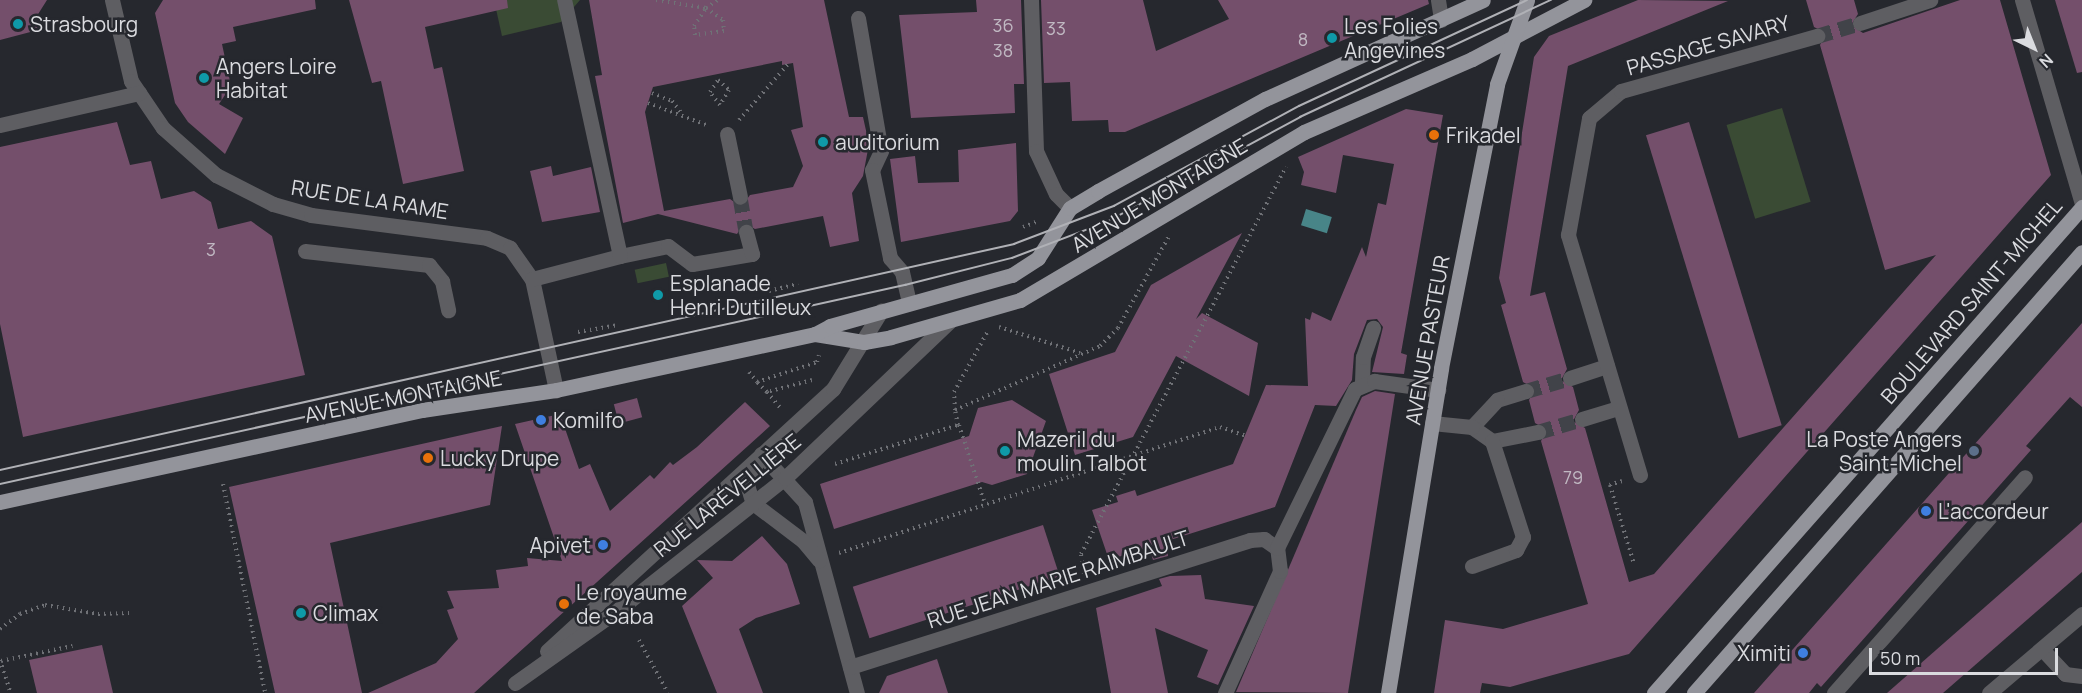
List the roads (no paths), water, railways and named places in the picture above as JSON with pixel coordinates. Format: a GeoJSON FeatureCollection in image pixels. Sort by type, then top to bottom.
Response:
{"type":"FeatureCollection","features":[{"type":"Feature","properties":{"kind":"main road","name":"AVENUE MONTAIGNE"},"geometry":{"type":"LineString","coordinates":[[0,502],[422,410],[556,390],[815,334],[881,311],[1027,267],[1048,246],[1070,208],[1265,99],[1483,0]]}},
{"type":"Feature","properties":{"kind":"main road","name":"AVENUE PASTEUR"},"geometry":{"type":"LineString","coordinates":[[1388,693],[1432,423],[1497,84],[1511,36],[1527,0]]}},
{"type":"Feature","properties":{"kind":"main road","name":"AVENUE MONTAIGNE"},"geometry":{"type":"LineString","coordinates":[[815,334],[864,342],[950,321],[1020,300],[1304,132],[1443,73],[1584,0]]}},
{"type":"Feature","properties":{"kind":"main road","name":"BOULEVARD SAINT-MICHEL"},"geometry":{"type":"LineString","coordinates":[[1654,693],[2082,206]]}},
{"type":"Feature","properties":{"kind":"main road"},"geometry":{"type":"LineString","coordinates":[[1694,693],[2082,252]]}},
{"type":"Feature","properties":{"kind":"street","name":"RUE DE LA RAME"},"geometry":{"type":"LineString","coordinates":[[112,0],[131,81],[163,129],[216,175],[273,204],[311,215],[486,238],[510,248],[532,279],[556,390]]}},
{"type":"Feature","properties":{"kind":"street"},"geometry":{"type":"LineString","coordinates":[[564,0],[620,256]]}},
{"type":"Feature","properties":{"kind":"street"},"geometry":{"type":"LineString","coordinates":[[1031,0],[1036,151],[1056,194],[1070,208]]}},
{"type":"Feature","properties":{"kind":"street"},"geometry":{"type":"LineString","coordinates":[[1438,0],[1441,20]]}},
{"type":"Feature","properties":{"kind":"street"},"geometry":{"type":"LineString","coordinates":[[1860,23],[1930,0]]}},
{"type":"Feature","properties":{"kind":"street"},"geometry":{"type":"LineString","coordinates":[[2022,0],[2082,206]]}},
{"type":"Feature","properties":{"kind":"street"},"geometry":{"type":"LineString","coordinates":[[858,18],[882,151],[872,170],[890,258],[902,272],[909,303]]}},
{"type":"Feature","properties":{"kind":"street","name":"PASSAGE SAVARY"},"geometry":{"type":"LineString","coordinates":[[1640,475],[1568,235],[1589,118],[1606,99],[1630,88],[1817,36]]}},
{"type":"Feature","properties":{"kind":"street"},"geometry":{"type":"LineString","coordinates":[[0,125],[139,93]]}},
{"type":"Feature","properties":{"kind":"street"},"geometry":{"type":"LineString","coordinates":[[727,134],[740,197]]}},
{"type":"Feature","properties":{"kind":"street"},"geometry":{"type":"LineString","coordinates":[[532,279],[668,246],[692,264],[752,254],[746,232]]}},
{"type":"Feature","properties":{"kind":"street"},"geometry":{"type":"LineString","coordinates":[[305,251],[429,265],[442,280],[448,310]]}},
{"type":"Feature","properties":{"kind":"street","name":"RUE LARÉVELLIÈRE"},"geometry":{"type":"LineString","coordinates":[[509,688],[605,594],[833,388],[864,342],[881,311]]}},
{"type":"Feature","properties":{"kind":"street","name":"RUE LARÉVELLIÈRE"},"geometry":{"type":"LineString","coordinates":[[509,688],[619,609],[785,477],[950,321]]}},
{"type":"Feature","properties":{"kind":"street"},"geometry":{"type":"LineString","coordinates":[[1225,693],[1282,564],[1277,548],[1341,413],[1362,382],[1363,357],[1373,328]]}},
{"type":"Feature","properties":{"kind":"street"},"geometry":{"type":"LineString","coordinates":[[1570,378],[1607,366]]}},
{"type":"Feature","properties":{"kind":"street"},"geometry":{"type":"LineString","coordinates":[[1362,382],[1438,390]]}},
{"type":"Feature","properties":{"kind":"street"},"geometry":{"type":"LineString","coordinates":[[1472,427],[1497,400],[1526,391]]}},
{"type":"Feature","properties":{"kind":"street"},"geometry":{"type":"LineString","coordinates":[[1582,419],[1619,408]]}},
{"type":"Feature","properties":{"kind":"street"},"geometry":{"type":"LineString","coordinates":[[1432,423],[1472,427],[1492,441],[1523,537],[1516,550],[1472,566]]}},
{"type":"Feature","properties":{"kind":"street"},"geometry":{"type":"LineString","coordinates":[[1492,441],[1538,432]]}},
{"type":"Feature","properties":{"kind":"street"},"geometry":{"type":"LineString","coordinates":[[824,559],[753,503],[747,485],[760,454],[785,477],[804,502],[824,559],[857,693]]}},
{"type":"Feature","properties":{"kind":"street"},"geometry":{"type":"LineString","coordinates":[[1834,693],[2025,477]]}},
{"type":"Feature","properties":{"kind":"street","name":"RUE JEAN MARIE RAIMBAULT"},"geometry":{"type":"LineString","coordinates":[[850,667],[1250,540],[1264,539],[1277,548]]}},
{"type":"Feature","properties":{"kind":"street"},"geometry":{"type":"LineString","coordinates":[[665,540],[683,560]]}},
{"type":"Feature","properties":{"kind":"street"},"geometry":{"type":"LineString","coordinates":[[605,594],[619,609]]}},
{"type":"Feature","properties":{"kind":"street"},"geometry":{"type":"LineString","coordinates":[[1989,693],[2082,614]]}},
{"type":"Feature","properties":{"kind":"street"},"geometry":{"type":"LineString","coordinates":[[2042,649],[2065,674],[2082,676]]}},
{"type":"Feature","properties":{"kind":"water"},"geometry":{"type":"Polygon","coordinates":[[[1306,209],[1332,217],[1327,233],[1301,225],[1306,209]]]}},
{"type":"Feature","properties":{"kind":"tunnel"},"geometry":{"type":"LineString","coordinates":[[1817,36],[1860,23]]}},
{"type":"Feature","properties":{"kind":"tunnel"},"geometry":{"type":"LineString","coordinates":[[740,197],[746,232]]}},
{"type":"Feature","properties":{"kind":"tunnel"},"geometry":{"type":"LineString","coordinates":[[1526,391],[1570,378]]}},
{"type":"Feature","properties":{"kind":"tunnel"},"geometry":{"type":"LineString","coordinates":[[1538,432],[1582,419]]}},
{"type":"Feature","properties":{"kind":"tram line"},"geometry":{"type":"LineString","coordinates":[[0,470],[1014,244],[1114,206],[1299,106],[1527,0]]}},
{"type":"Feature","properties":{"kind":"tram line"},"geometry":{"type":"LineString","coordinates":[[0,484],[905,285],[1012,258],[1107,222],[1300,117],[1551,0]]}},
{"type":"Feature","properties":{"kind":"place","name":"Strasbourg"},"geometry":{"type":"Point","coordinates":[18,24]}},
{"type":"Feature","properties":{"kind":"place","name":"Les Folies Angevines"},"geometry":{"type":"Point","coordinates":[1332,38]}},
{"type":"Feature","properties":{"kind":"place","name":"Angers Loire Habitat"},"geometry":{"type":"Point","coordinates":[204,78]}},
{"type":"Feature","properties":{"kind":"place","name":"Frikadel"},"geometry":{"type":"Point","coordinates":[1434,135]}},
{"type":"Feature","properties":{"kind":"place","name":"auditorium"},"geometry":{"type":"Point","coordinates":[823,142]}},
{"type":"Feature","properties":{"kind":"place","name":"Esplanade Henri Dutilleux"},"geometry":{"type":"Point","coordinates":[658,295]}},
{"type":"Feature","properties":{"kind":"place","name":"Komilfo"},"geometry":{"type":"Point","coordinates":[541,420]}},
{"type":"Feature","properties":{"kind":"place","name":"Mazeril du moulin Talbot"},"geometry":{"type":"Point","coordinates":[1005,451]}},
{"type":"Feature","properties":{"kind":"place","name":"La Poste Angers Saint-Michel"},"geometry":{"type":"Point","coordinates":[1974,451]}},
{"type":"Feature","properties":{"kind":"place","name":"Lucky Drupe"},"geometry":{"type":"Point","coordinates":[428,458]}},
{"type":"Feature","properties":{"kind":"place","name":"L'accordeur"},"geometry":{"type":"Point","coordinates":[1926,511]}},
{"type":"Feature","properties":{"kind":"place","name":"Apivet"},"geometry":{"type":"Point","coordinates":[603,545]}},
{"type":"Feature","properties":{"kind":"place","name":"Le royaume de Saba"},"geometry":{"type":"Point","coordinates":[564,604]}},
{"type":"Feature","properties":{"kind":"place","name":"Climax"},"geometry":{"type":"Point","coordinates":[301,613]}},
{"type":"Feature","properties":{"kind":"place","name":"Ximiti"},"geometry":{"type":"Point","coordinates":[1803,653]}}]}
